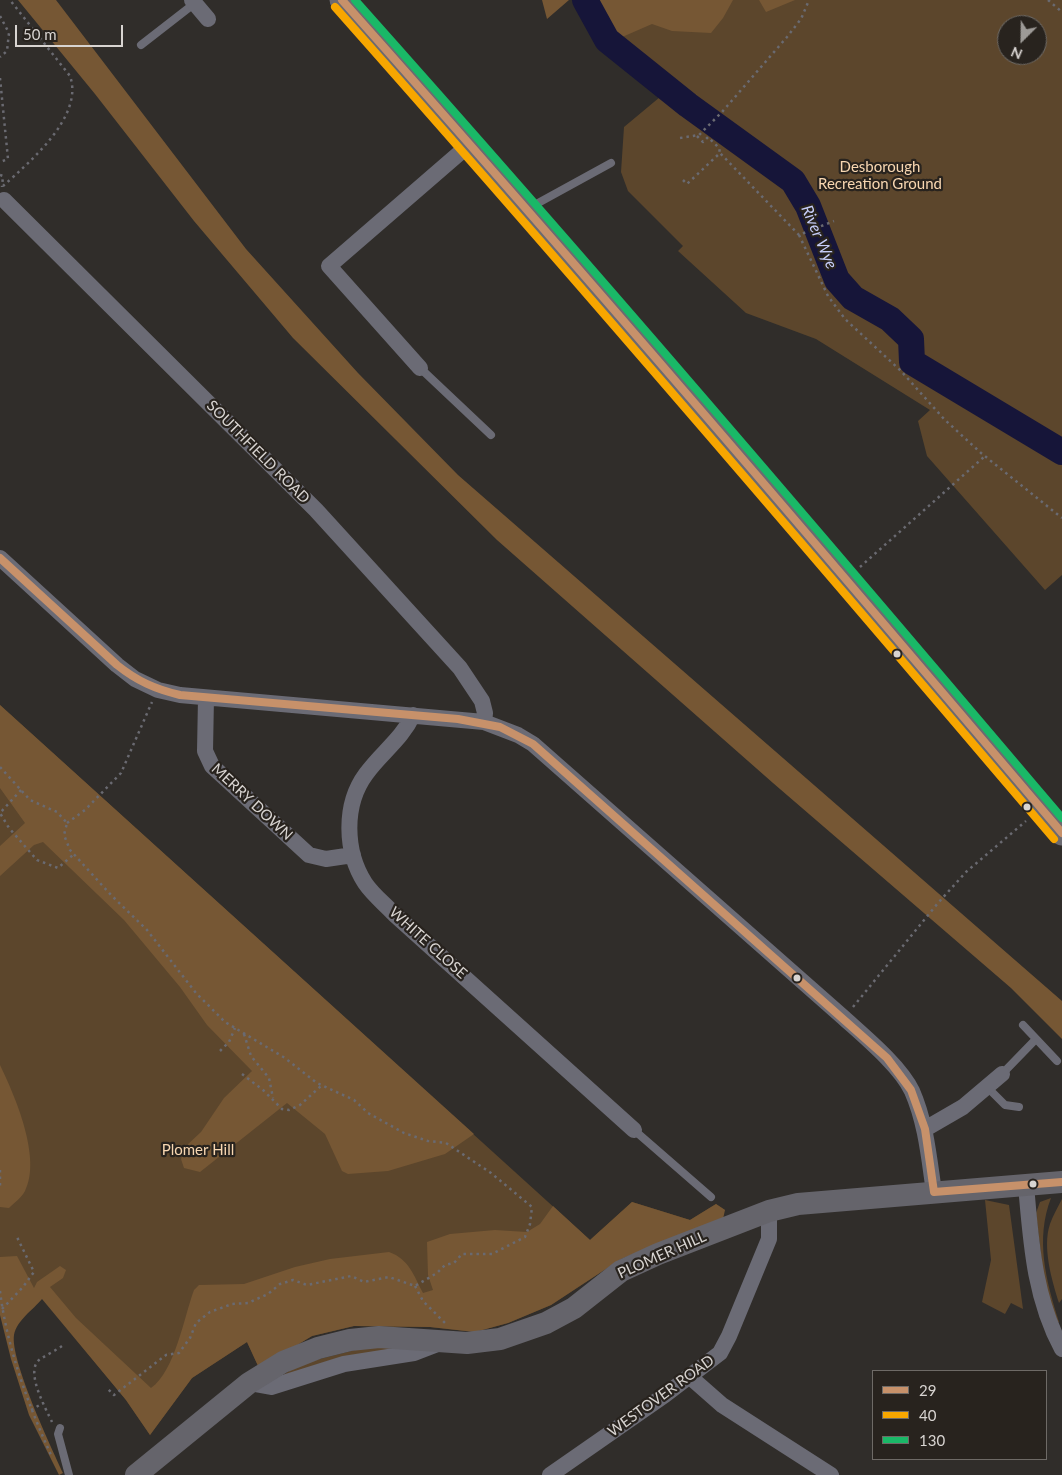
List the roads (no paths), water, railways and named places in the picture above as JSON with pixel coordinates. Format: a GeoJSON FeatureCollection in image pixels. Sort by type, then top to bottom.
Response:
{"type":"FeatureCollection","features":[{"type":"Feature","properties":{"kind":"main road"},"geometry":{"type":"LineString","coordinates":[[342,0],[470,144],[525,210],[846,579],[1062,833]]}},
{"type":"Feature","properties":{"kind":"street"},"geometry":{"type":"LineString","coordinates":[[194,2],[208,19]]}},
{"type":"Feature","properties":{"kind":"street"},"geometry":{"type":"LineString","coordinates":[[420,368],[330,266],[470,144]]}},
{"type":"Feature","properties":{"kind":"street","name":"SOUTHFIELD ROAD"},"geometry":{"type":"LineString","coordinates":[[3,193],[322,517],[460,668],[482,701],[485,713],[484,722]]}},
{"type":"Feature","properties":{"kind":"street"},"geometry":{"type":"LineString","coordinates":[[0,558],[117,665],[135,679],[158,690],[206,698],[484,722],[518,735],[533,744],[887,1058],[911,1090],[925,1129],[934,1192]]}},
{"type":"Feature","properties":{"kind":"street","name":"MERRY DOWN"},"geometry":{"type":"LineString","coordinates":[[206,698],[205,751],[212,766],[309,855],[326,859],[353,855]]}},
{"type":"Feature","properties":{"kind":"street","name":"WHITE CLOSE"},"geometry":{"type":"LineString","coordinates":[[413,715],[403,732],[366,774],[358,789],[350,821],[353,855],[366,885],[634,1130]]}},
{"type":"Feature","properties":{"kind":"street"},"geometry":{"type":"LineString","coordinates":[[925,1129],[963,1107],[988,1088],[1002,1074]]}},
{"type":"Feature","properties":{"kind":"street","name":"PLOMER HILL"},"geometry":{"type":"LineString","coordinates":[[136,1475],[249,1384],[283,1362],[318,1348],[350,1340],[379,1337],[451,1342],[500,1339],[546,1323],[574,1308],[621,1271],[658,1254],[769,1210],[798,1204],[1062,1182]]}},
{"type":"Feature","properties":{"kind":"street"},"geometry":{"type":"LineString","coordinates":[[1026,1185],[1035,1271],[1040,1296],[1052,1330],[1062,1349]]}},
{"type":"Feature","properties":{"kind":"street","name":"WESTOVER ROAD"},"geometry":{"type":"LineString","coordinates":[[550,1475],[720,1353],[729,1336],[769,1239],[769,1210]]}},
{"type":"Feature","properties":{"kind":"street"},"geometry":{"type":"LineString","coordinates":[[689,1376],[736,1414],[831,1475]]}},
{"type":"Feature","properties":{"kind":"lane"},"geometry":{"type":"LineString","coordinates":[[142,45],[194,2]]}},
{"type":"Feature","properties":{"kind":"lane"},"geometry":{"type":"LineString","coordinates":[[525,210],[611,163]]}},
{"type":"Feature","properties":{"kind":"lane"},"geometry":{"type":"LineString","coordinates":[[420,368],[491,435]]}},
{"type":"Feature","properties":{"kind":"lane"},"geometry":{"type":"LineString","coordinates":[[1023,1025],[1057,1061]]}},
{"type":"Feature","properties":{"kind":"lane"},"geometry":{"type":"LineString","coordinates":[[1002,1074],[1036,1039]]}},
{"type":"Feature","properties":{"kind":"lane"},"geometry":{"type":"LineString","coordinates":[[988,1088],[1005,1105],[1019,1107]]}},
{"type":"Feature","properties":{"kind":"lane"},"geometry":{"type":"LineString","coordinates":[[634,1130],[711,1197]]}},
{"type":"Feature","properties":{"kind":"lane"},"geometry":{"type":"LineString","coordinates":[[59,1431],[70,1475]]}},
{"type":"Feature","properties":{"kind":"waterway","name":"River Wye"},"geometry":{"type":"LineString","coordinates":[[585,0],[607,40],[688,105],[793,181],[808,206],[837,280],[853,298],[890,319],[911,339],[912,362],[1062,452]]}},
{"type":"Feature","properties":{"kind":"park label","name":"Desborough Recreation Ground"},"geometry":{"type":"Point","coordinates":[880,176]}},
{"type":"Feature","properties":{"kind":"park label","name":"Plomer Hill"},"geometry":{"type":"Point","coordinates":[198,1150]}}]}
